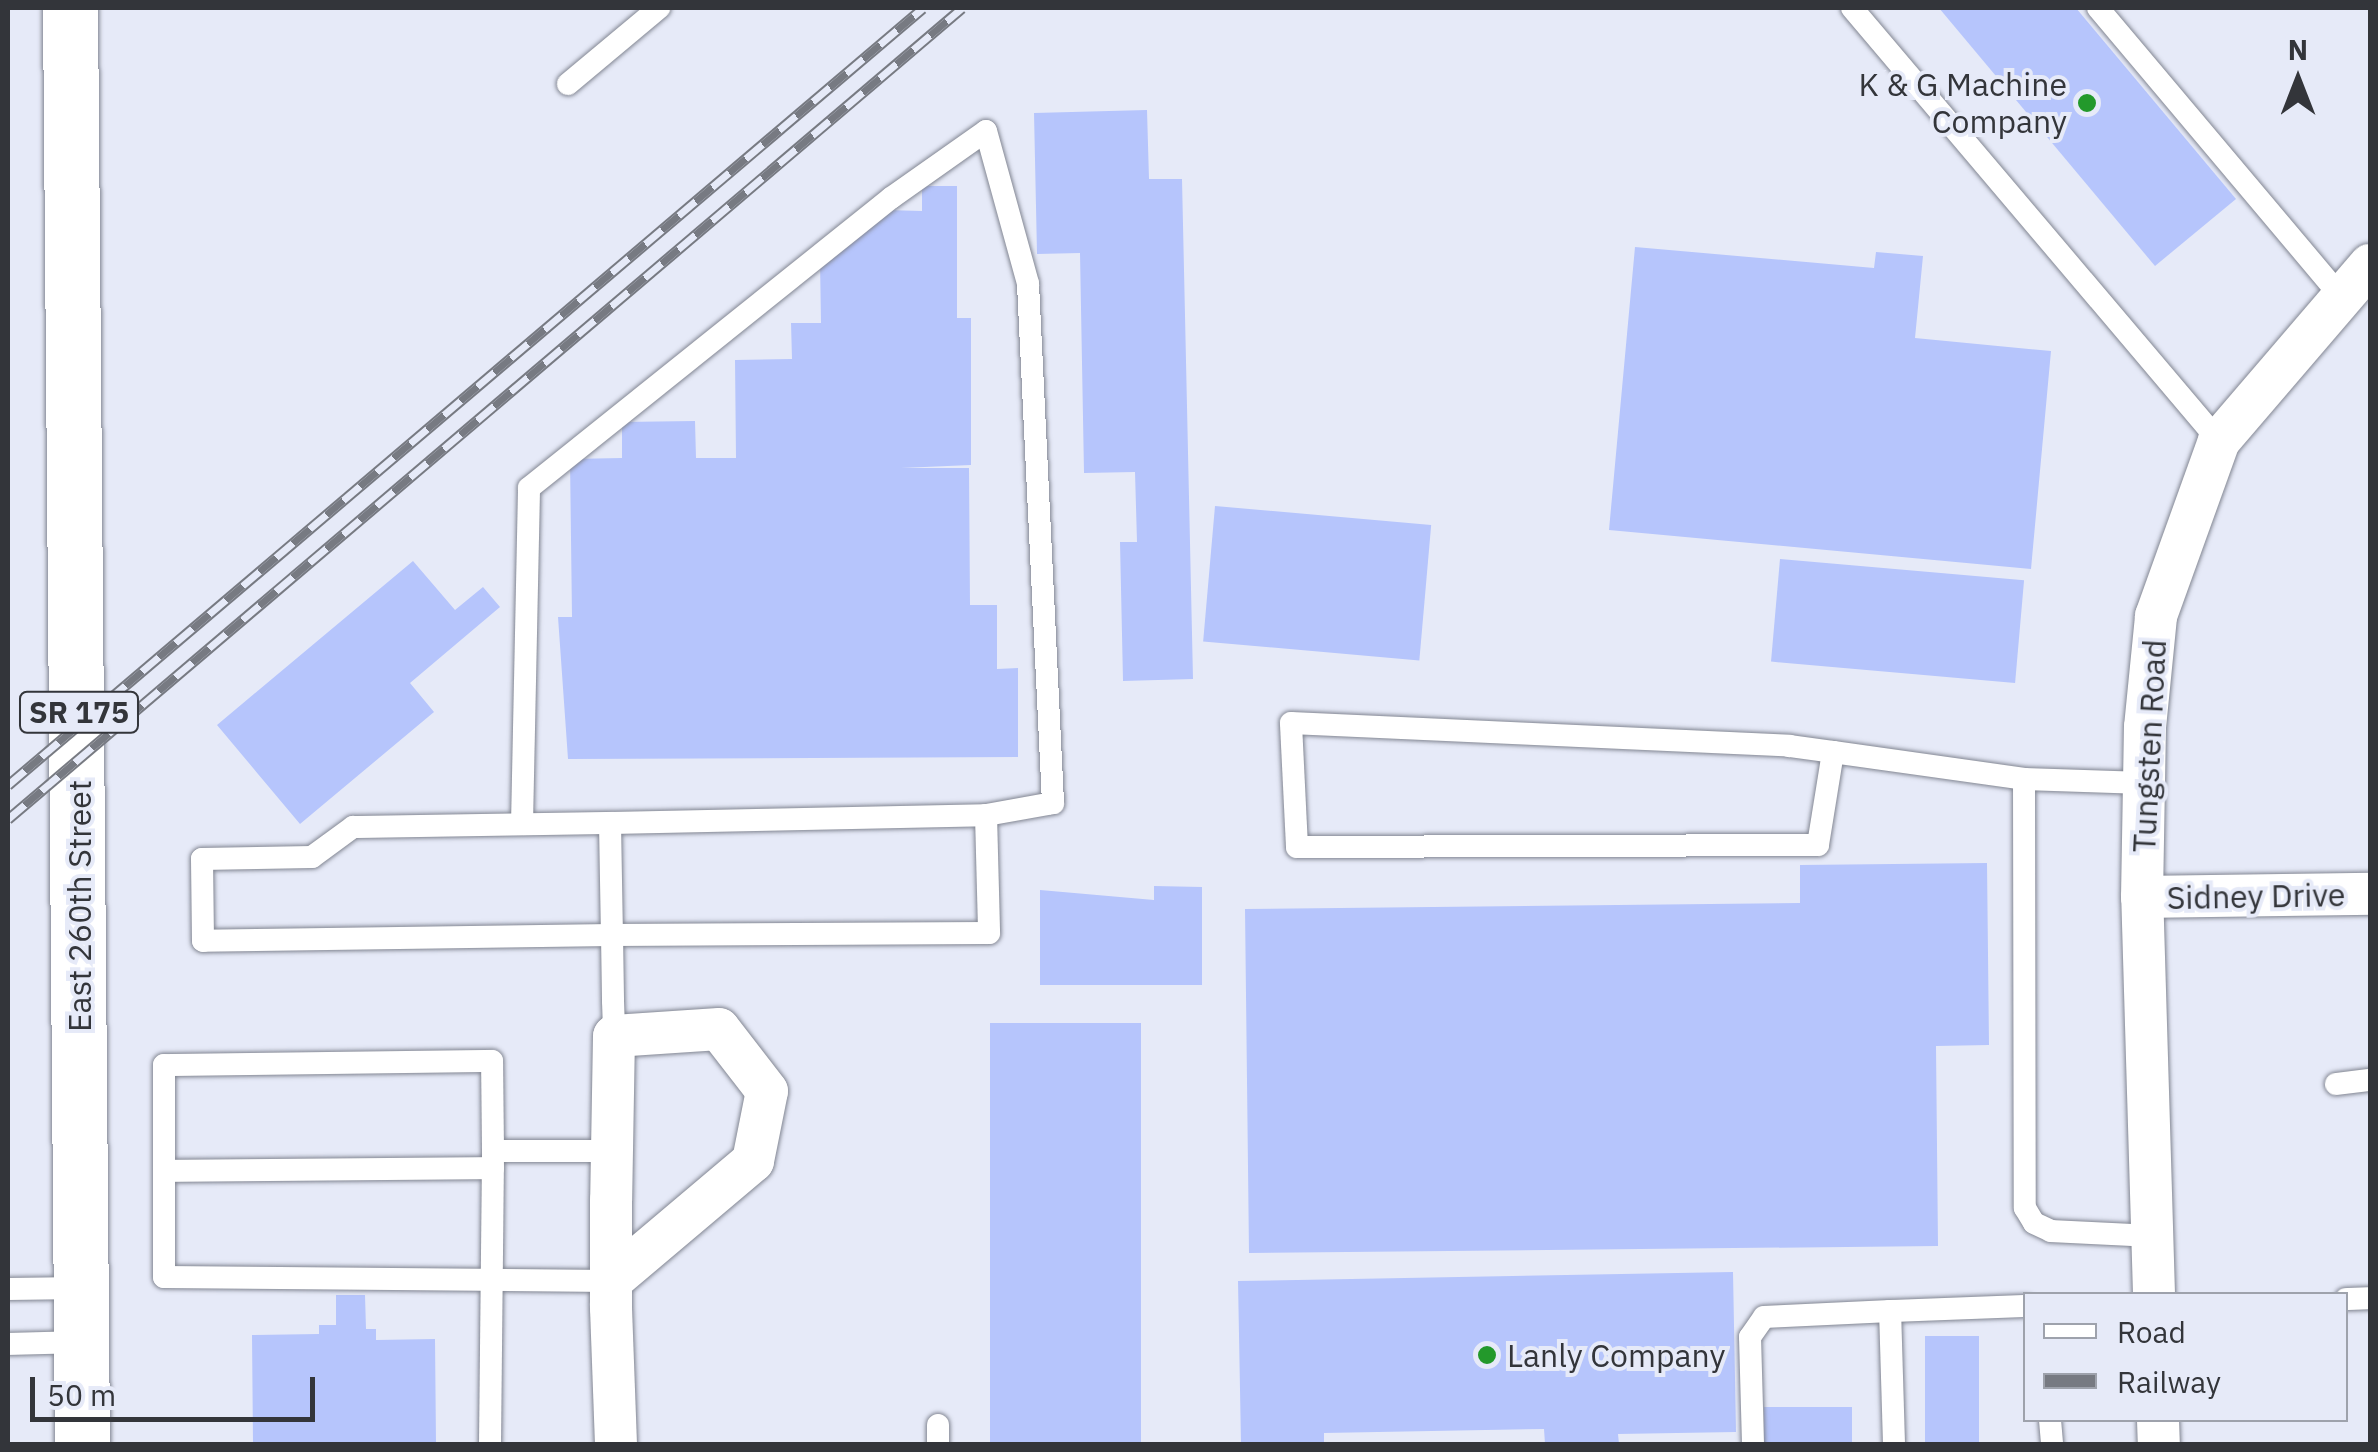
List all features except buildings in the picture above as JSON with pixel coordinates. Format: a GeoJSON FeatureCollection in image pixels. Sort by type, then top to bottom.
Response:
{"type":"FeatureCollection","features":[{"type":"Feature","properties":{"kind":"main road","name":"East 260th Street"},"geometry":{"type":"LineString","coordinates":[[70,8],[82,1444]]}},
{"type":"Feature","properties":{"kind":"street","name":"Tungsten Road"},"geometry":{"type":"LineString","coordinates":[[2154,1292],[2142,897],[2144,783],[2156,616],[2219,441],[2340,295],[2370,266]]}},
{"type":"Feature","properties":{"kind":"street","name":"Sidney Drive"},"geometry":{"type":"LineString","coordinates":[[2142,897],[2370,894]]}},
{"type":"Feature","properties":{"kind":"street"},"geometry":{"type":"LineString","coordinates":[[612,1281],[753,1160],[767,1091],[718,1028],[614,1036],[612,1281],[616,1444]]}},
{"type":"Feature","properties":{"kind":"lane"},"geometry":{"type":"LineString","coordinates":[[568,84],[659,8]]}},
{"type":"Feature","properties":{"kind":"lane"},"geometry":{"type":"LineString","coordinates":[[1852,8],[2219,441]]}},
{"type":"Feature","properties":{"kind":"lane"},"geometry":{"type":"LineString","coordinates":[[2098,8],[2340,295]]}},
{"type":"Feature","properties":{"kind":"lane"},"geometry":{"type":"LineString","coordinates":[[522,824],[529,488],[891,198],[986,131],[1028,284],[1053,803],[986,815],[610,823],[353,827],[312,858],[202,859],[203,942],[612,934],[989,933],[986,815]]}},
{"type":"Feature","properties":{"kind":"lane"},"geometry":{"type":"LineString","coordinates":[[1833,752],[1818,845],[1297,847],[1291,723],[1833,752],[2024,778],[2144,783]]}},
{"type":"Feature","properties":{"kind":"lane"},"geometry":{"type":"LineString","coordinates":[[2024,778],[2025,1208],[2034,1223],[2051,1231],[2152,1236]]}},
{"type":"Feature","properties":{"kind":"lane"},"geometry":{"type":"LineString","coordinates":[[610,823],[614,1036]]}},
{"type":"Feature","properties":{"kind":"lane"},"geometry":{"type":"LineString","coordinates":[[490,1444],[491,1282],[493,1160],[492,1061],[164,1065],[164,1277],[491,1282],[612,1281]]}},
{"type":"Feature","properties":{"kind":"lane"},"geometry":{"type":"LineString","coordinates":[[2336,1084],[2370,1080]]}},
{"type":"Feature","properties":{"kind":"lane"},"geometry":{"type":"LineString","coordinates":[[164,1171],[493,1160],[612,1151]]}},
{"type":"Feature","properties":{"kind":"lane"},"geometry":{"type":"LineString","coordinates":[[8,1289],[81,1288]]}},
{"type":"Feature","properties":{"kind":"lane"},"geometry":{"type":"LineString","coordinates":[[1752,1444],[1750,1338],[1764,1317],[2023,1306]]}},
{"type":"Feature","properties":{"kind":"lane"},"geometry":{"type":"LineString","coordinates":[[1890,1311],[1894,1444]]}},
{"type":"Feature","properties":{"kind":"lane"},"geometry":{"type":"LineString","coordinates":[[8,1344],[81,1342]]}},
{"type":"Feature","properties":{"kind":"railway"},"geometry":{"type":"LineString","coordinates":[[8,785],[923,8]]}},
{"type":"Feature","properties":{"kind":"railway"},"geometry":{"type":"LineString","coordinates":[[8,819],[962,8]]}},
{"type":"Feature","properties":{"kind":"place","name":"K & G Machine Company"},"geometry":{"type":"Point","coordinates":[2087,103]}},
{"type":"Feature","properties":{"kind":"place","name":"Lanly Company"},"geometry":{"type":"Point","coordinates":[1487,1355]}}]}
